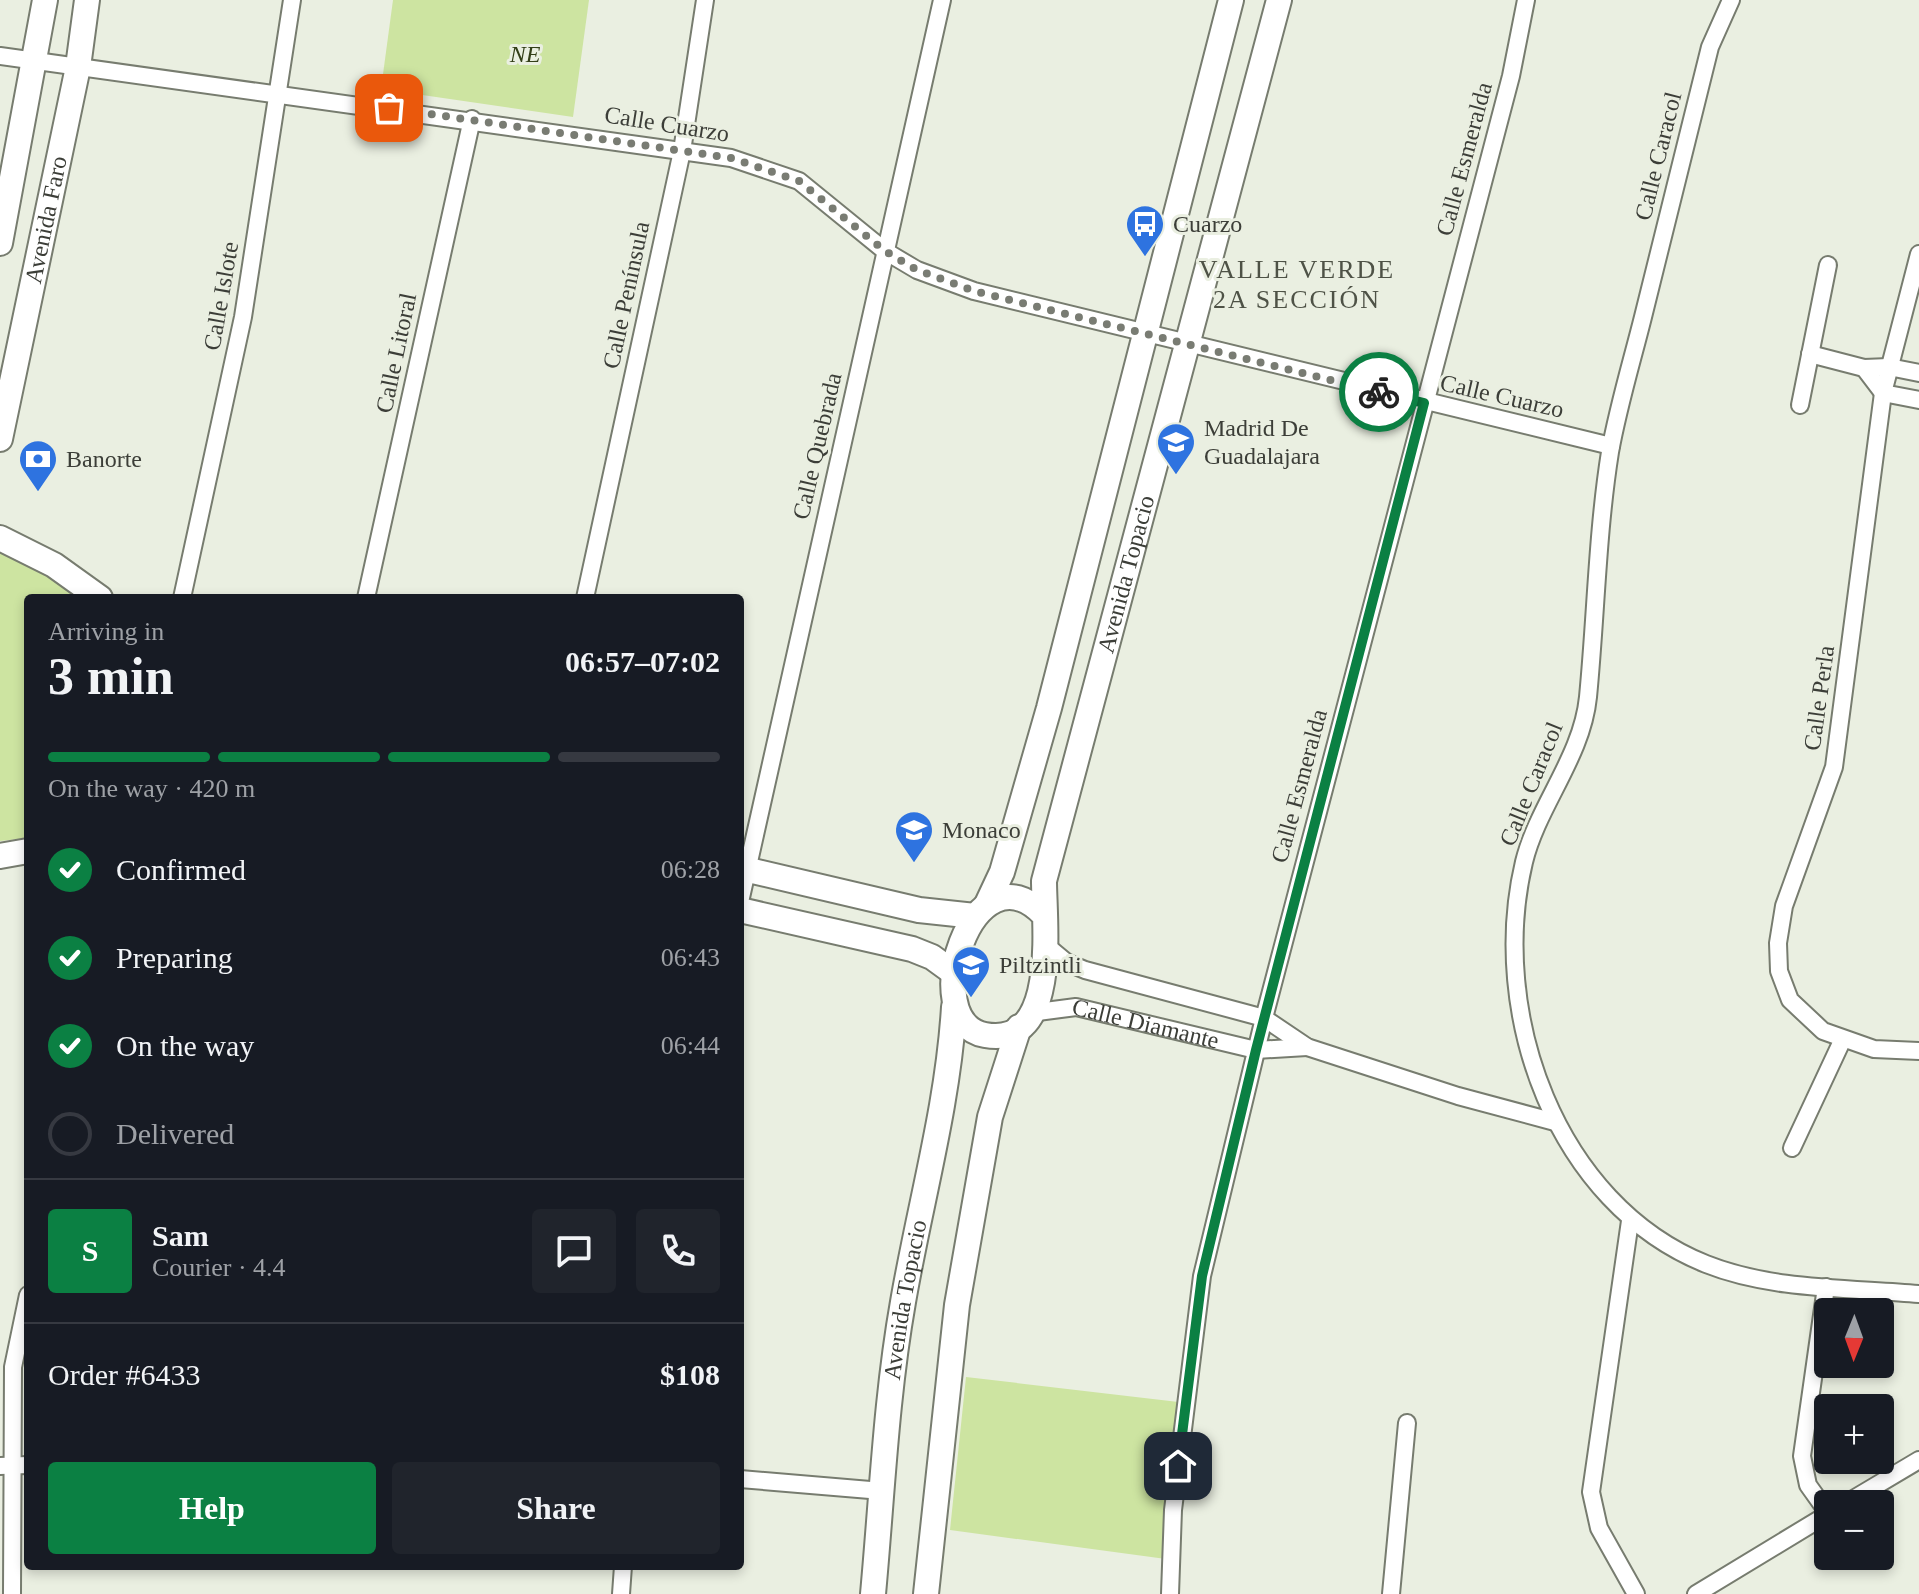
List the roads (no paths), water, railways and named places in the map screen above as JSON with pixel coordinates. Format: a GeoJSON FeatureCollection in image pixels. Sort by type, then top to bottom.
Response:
{"type":"FeatureCollection","features":[{"type":"Feature","properties":{"kind":"street","name":"Avenida Faro"},"geometry":{"type":"LineString","coordinates":[[0,243],[45,0]]}},
{"type":"Feature","properties":{"kind":"street","name":"Avenida Faro"},"geometry":{"type":"LineString","coordinates":[[0,439],[78,67],[87,0]]}},
{"type":"Feature","properties":{"kind":"street","name":"Calle Islote"},"geometry":{"type":"LineString","coordinates":[[183,594],[243,317],[292,0]]}},
{"type":"Feature","properties":{"kind":"street","name":"Calle Península"},"geometry":{"type":"LineString","coordinates":[[586,594],[682,151],[705,0]]}},
{"type":"Feature","properties":{"kind":"street","name":"Calle Quebrada"},"geometry":{"type":"LineString","coordinates":[[744,869],[942,0]]}},
{"type":"Feature","properties":{"kind":"street","name":"Avenida Topacio"},"geometry":{"type":"LineString","coordinates":[[981,910],[1002,872],[1049,708],[1231,0]]}},
{"type":"Feature","properties":{"kind":"street","name":"Avenida Topacio"},"geometry":{"type":"LineString","coordinates":[[1044,915],[1044,881],[1279,0]]}},
{"type":"Feature","properties":{"kind":"street","name":"Calle Esmeralda"},"geometry":{"type":"LineString","coordinates":[[1170,1594],[1173,1510],[1202,1276],[1264,1018],[1511,76],[1526,0]]}},
{"type":"Feature","properties":{"kind":"street","name":"Calle Caracol"},"geometry":{"type":"LineString","coordinates":[[1731,0],[1710,47],[1611,446],[1595,563],[1584,718],[1525,861],[1515,926],[1521,1015],[1555,1122],[1594,1179],[1630,1221],[1664,1245],[1709,1265],[1754,1278],[1919,1294]]}},
{"type":"Feature","properties":{"kind":"street","name":"Calle Cuarzo"},"geometry":{"type":"LineString","coordinates":[[0,56],[472,119],[731,158],[799,181],[885,251],[917,270],[974,291],[1146,336],[1611,446]]}},
{"type":"Feature","properties":{"kind":"street","name":"Calle Litoral"},"geometry":{"type":"LineString","coordinates":[[367,594],[472,119]]}},
{"type":"Feature","properties":{"kind":"street","name":"Calle Perla"},"geometry":{"type":"LineString","coordinates":[[1919,254],[1883,393],[1834,767],[1784,906],[1778,943],[1779,971],[1790,1000],[1823,1031],[1842,1041],[1874,1049],[1919,1051]]}},
{"type":"Feature","properties":{"kind":"street"},"geometry":{"type":"LineString","coordinates":[[1800,405],[1828,265]]}},
{"type":"Feature","properties":{"kind":"street"},"geometry":{"type":"LineString","coordinates":[[1810,354],[1864,368],[1889,367],[1919,373]]}},
{"type":"Feature","properties":{"kind":"street"},"geometry":{"type":"LineString","coordinates":[[1864,368],[1883,393],[1919,400]]}},
{"type":"Feature","properties":{"kind":"street"},"geometry":{"type":"LineString","coordinates":[[0,538],[54,565],[94,594]]}},
{"type":"Feature","properties":{"kind":"street"},"geometry":{"type":"LineString","coordinates":[[0,856],[24,852]]}},
{"type":"Feature","properties":{"kind":"street"},"geometry":{"type":"LineString","coordinates":[[744,869],[919,910],[981,910]]}},
{"type":"Feature","properties":{"kind":"street"},"geometry":{"type":"LineString","coordinates":[[1004,896],[1021,896],[1044,915],[1048,947],[1041,990],[1025,1020],[1000,1036],[978,1034],[962,1021],[954,1007],[954,973],[959,949],[981,910],[1004,896]]}},
{"type":"Feature","properties":{"kind":"street"},"geometry":{"type":"LineString","coordinates":[[744,911],[912,949],[932,957],[954,973]]}},
{"type":"Feature","properties":{"kind":"street","name":"Calle Diamante"},"geometry":{"type":"LineString","coordinates":[[1048,947],[1066,962],[1085,970],[1264,1018],[1307,1047],[1458,1096],[1555,1122]]}},
{"type":"Feature","properties":{"kind":"street","name":"Avenida Topacio"},"geometry":{"type":"LineString","coordinates":[[873,1594],[903,1301],[943,1109],[954,1007]]}},
{"type":"Feature","properties":{"kind":"street","name":"Calle Diamante"},"geometry":{"type":"LineString","coordinates":[[1025,1020],[1076,1007],[1256,1050],[1307,1047]]}},
{"type":"Feature","properties":{"kind":"street","name":"Avenida Topacio"},"geometry":{"type":"LineString","coordinates":[[926,1594],[957,1305],[990,1117],[1025,1020]]}},
{"type":"Feature","properties":{"kind":"street"},"geometry":{"type":"LineString","coordinates":[[1792,1148],[1842,1041]]}},
{"type":"Feature","properties":{"kind":"street"},"geometry":{"type":"LineString","coordinates":[[1630,1221],[1591,1492],[1599,1528],[1636,1594]]}},
{"type":"Feature","properties":{"kind":"street"},"geometry":{"type":"LineString","coordinates":[[1814,1494],[1808,1485],[1802,1456],[1826,1287]]}},
{"type":"Feature","properties":{"kind":"street"},"geometry":{"type":"LineString","coordinates":[[12,1594],[13,1367],[24,1314]]}},
{"type":"Feature","properties":{"kind":"street"},"geometry":{"type":"LineString","coordinates":[[1392,1592],[1407,1423]]}},
{"type":"Feature","properties":{"kind":"street"},"geometry":{"type":"LineString","coordinates":[[1869,1490],[1919,1460]]}},
{"type":"Feature","properties":{"kind":"street"},"geometry":{"type":"LineString","coordinates":[[744,1479],[882,1491]]}},
{"type":"Feature","properties":{"kind":"street"},"geometry":{"type":"LineString","coordinates":[[1696,1594],[1814,1522]]}},
{"type":"Feature","properties":{"kind":"street"},"geometry":{"type":"LineString","coordinates":[[621,1594],[623,1570]]}},
{"type":"Feature","properties":{"kind":"place","name":"Cuarzo"},"geometry":{"type":"Point","coordinates":[1145,258]}},
{"type":"Feature","properties":{"kind":"place","name":"Madrid De Guadalajara"},"geometry":{"type":"Point","coordinates":[1176,476]}},
{"type":"Feature","properties":{"kind":"place","name":"Banorte"},"geometry":{"type":"Point","coordinates":[38,493]}},
{"type":"Feature","properties":{"kind":"place","name":"Monaco"},"geometry":{"type":"Point","coordinates":[914,864]}},
{"type":"Feature","properties":{"kind":"place","name":"Piltzintli"},"geometry":{"type":"Point","coordinates":[971,999]}},
{"type":"Feature","properties":{"kind":"district","name":"VALLE VERDE 2A SECCIÓN"},"geometry":{"type":"Point","coordinates":[1297,284]}},
{"type":"Feature","properties":{"kind":"park label","name":"NE"},"geometry":{"type":"Point","coordinates":[525,54]}}]}
